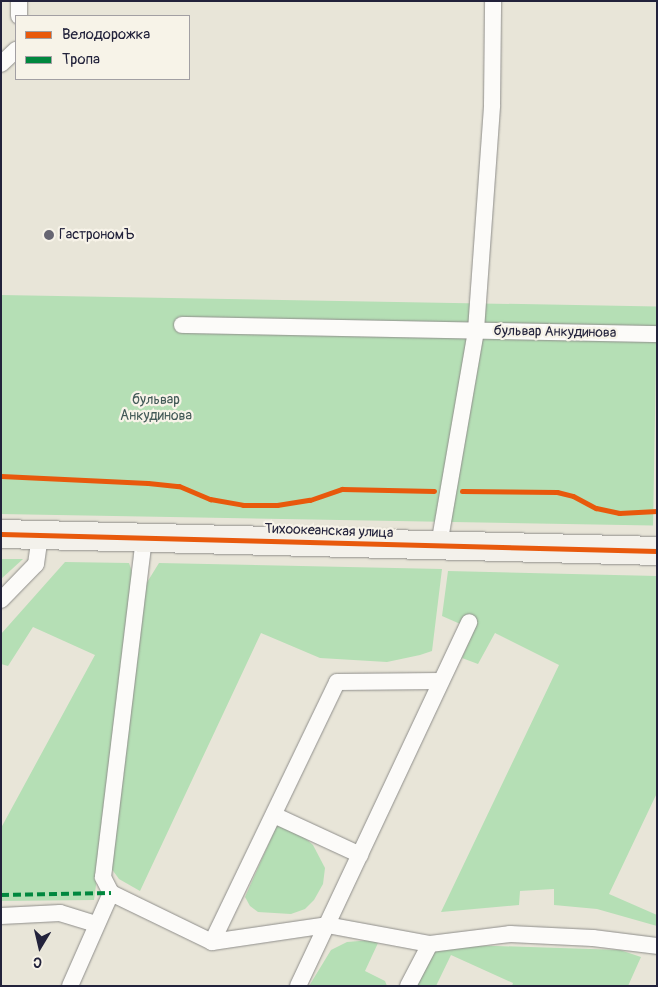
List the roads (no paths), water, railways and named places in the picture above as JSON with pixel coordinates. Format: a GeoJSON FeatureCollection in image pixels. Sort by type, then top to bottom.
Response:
{"type":"FeatureCollection","features":[{"type":"Feature","properties":{"kind":"street","name":"Тихоокеанская улица"},"geometry":{"type":"LineString","coordinates":[[1,534],[657,551]]}},
{"type":"Feature","properties":{"kind":"lane"},"geometry":{"type":"LineString","coordinates":[[19,1],[19,15]]}},
{"type":"Feature","properties":{"kind":"lane"},"geometry":{"type":"LineString","coordinates":[[439,545],[476,330],[492,105],[493,1]]}},
{"type":"Feature","properties":{"kind":"lane"},"geometry":{"type":"LineString","coordinates":[[1,64],[15,51]]}},
{"type":"Feature","properties":{"kind":"lane","name":"бульвар Анкудинова"},"geometry":{"type":"LineString","coordinates":[[182,325],[657,334]]}},
{"type":"Feature","properties":{"kind":"lane"},"geometry":{"type":"LineString","coordinates":[[1,600],[36,564],[40,535]]}},
{"type":"Feature","properties":{"kind":"lane"},"geometry":{"type":"LineString","coordinates":[[144,538],[103,877],[111,893],[212,942],[327,925],[430,944],[510,934],[593,938],[657,946]]}},
{"type":"Feature","properties":{"kind":"lane"},"geometry":{"type":"LineString","coordinates":[[298,986],[469,622]]}},
{"type":"Feature","properties":{"kind":"lane"},"geometry":{"type":"LineString","coordinates":[[212,942],[337,682],[442,681]]}},
{"type":"Feature","properties":{"kind":"lane"},"geometry":{"type":"LineString","coordinates":[[274,815],[360,855]]}},
{"type":"Feature","properties":{"kind":"lane"},"geometry":{"type":"LineString","coordinates":[[70,986],[95,924],[111,893]]}},
{"type":"Feature","properties":{"kind":"lane"},"geometry":{"type":"LineString","coordinates":[[1,916],[60,913],[95,924]]}},
{"type":"Feature","properties":{"kind":"lane"},"geometry":{"type":"LineString","coordinates":[[408,986],[430,944]]}},
{"type":"Feature","properties":{"kind":"place","name":"ГастрономЪ"},"geometry":{"type":"Point","coordinates":[49,235]}}]}
